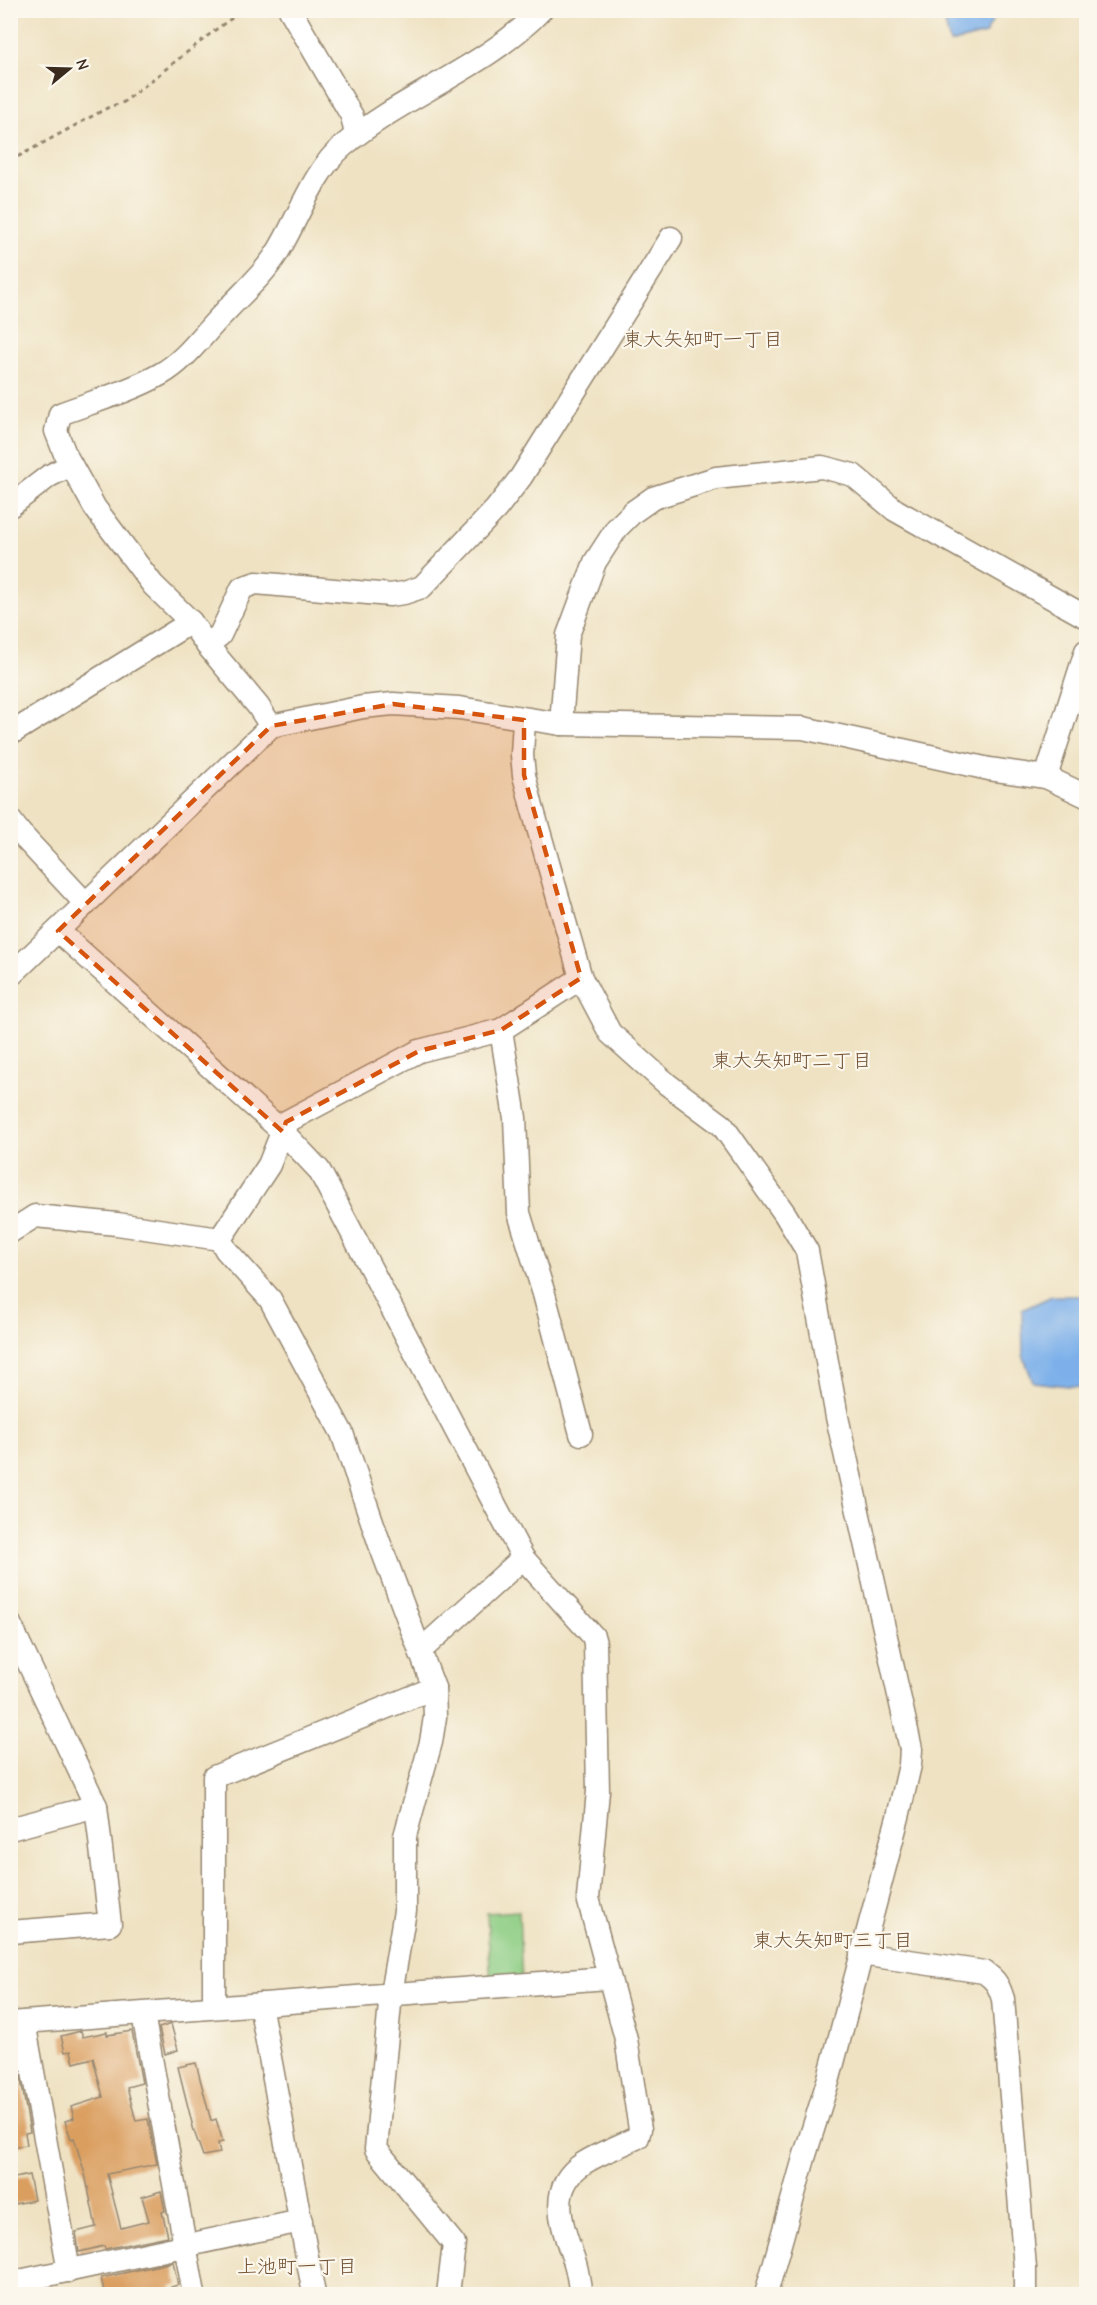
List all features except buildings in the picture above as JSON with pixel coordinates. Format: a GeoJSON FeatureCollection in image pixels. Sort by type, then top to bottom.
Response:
{"type":"FeatureCollection","features":[{"type":"Feature","properties":{"kind":"street"},"geometry":{"type":"LineString","coordinates":[[290,10],[352,116],[356,135]]}},
{"type":"Feature","properties":{"kind":"street"},"geometry":{"type":"LineString","coordinates":[[271,726],[258,706],[207,645],[191,622],[153,585],[110,531],[71,465],[56,431],[60,414],[150,379],[180,360],[263,273],[290,231],[331,157],[356,135],[486,56],[528,24],[541,10]]}},
{"type":"Feature","properties":{"kind":"street"},"geometry":{"type":"LineString","coordinates":[[207,645],[220,635],[242,588],[256,583],[390,595],[422,587],[496,509],[521,477],[671,238]]}},
{"type":"Feature","properties":{"kind":"street"},"geometry":{"type":"LineString","coordinates":[[10,506],[50,476],[71,465]]}},
{"type":"Feature","properties":{"kind":"street"},"geometry":{"type":"LineString","coordinates":[[561,724],[568,635],[595,562],[617,528],[652,498],[717,478],[822,467],[853,475],[895,510],[1086,618]]}},
{"type":"Feature","properties":{"kind":"street"},"geometry":{"type":"LineString","coordinates":[[10,734],[191,622]]}},
{"type":"Feature","properties":{"kind":"street"},"geometry":{"type":"LineString","coordinates":[[1046,777],[1086,651]]}},
{"type":"Feature","properties":{"kind":"street"},"geometry":{"type":"LineString","coordinates":[[10,976],[271,726],[363,707],[393,704],[459,708],[561,724],[803,728],[989,769],[1046,777],[1086,796]]}},
{"type":"Feature","properties":{"kind":"street"},"geometry":{"type":"LineString","coordinates":[[524,720],[522,755],[524,776],[581,978],[610,1033],[666,1084],[722,1125],[785,1214],[807,1251],[837,1417],[911,1749],[910,1765],[900,1807],[829,2078],[766,2295]]}},
{"type":"Feature","properties":{"kind":"street"},"geometry":{"type":"LineString","coordinates":[[10,820],[86,904]]}},
{"type":"Feature","properties":{"kind":"street"},"geometry":{"type":"LineString","coordinates":[[58,931],[283,1132],[319,1170],[523,1558],[593,1636],[598,1791],[587,1889],[608,1978],[626,2039],[639,2129],[638,2137],[583,2164],[566,2181],[559,2199],[567,2242],[576,2266],[581,2295]]}},
{"type":"Feature","properties":{"kind":"street"},"geometry":{"type":"LineString","coordinates":[[220,1239],[269,1165],[286,1122],[419,1051],[501,1030],[581,978]]}},
{"type":"Feature","properties":{"kind":"street"},"geometry":{"type":"LineString","coordinates":[[501,1030],[515,1118],[519,1213],[544,1294],[582,1434]]}},
{"type":"Feature","properties":{"kind":"street"},"geometry":{"type":"LineString","coordinates":[[10,1232],[34,1216],[117,1224],[220,1239]]}},
{"type":"Feature","properties":{"kind":"street"},"geometry":{"type":"LineString","coordinates":[[220,1239],[226,1250],[270,1299],[342,1433],[379,1542],[434,1688],[435,1717],[431,1742],[405,1836],[405,1911],[392,1994],[376,2149],[454,2244],[448,2295]]}},
{"type":"Feature","properties":{"kind":"street"},"geometry":{"type":"LineString","coordinates":[[420,1651],[523,1558]]}},
{"type":"Feature","properties":{"kind":"street"},"geometry":{"type":"LineString","coordinates":[[10,1624],[96,1806],[110,1924],[10,1932]]}},
{"type":"Feature","properties":{"kind":"street"},"geometry":{"type":"LineString","coordinates":[[214,2007],[214,1777],[434,1688]]}},
{"type":"Feature","properties":{"kind":"street"},"geometry":{"type":"LineString","coordinates":[[10,1829],[96,1806]]}},
{"type":"Feature","properties":{"kind":"street"},"geometry":{"type":"LineString","coordinates":[[861,1954],[984,1972],[999,1985],[1003,1999],[1025,2268],[1025,2295]]}},
{"type":"Feature","properties":{"kind":"street"},"geometry":{"type":"LineString","coordinates":[[69,2271],[17,2023],[608,1978]]}},
{"type":"Feature","properties":{"kind":"street"},"geometry":{"type":"LineString","coordinates":[[260,2004],[314,2295]]}},
{"type":"Feature","properties":{"kind":"street"},"geometry":{"type":"LineString","coordinates":[[143,2014],[194,2295]]}},
{"type":"Feature","properties":{"kind":"street"},"geometry":{"type":"LineString","coordinates":[[10,2283],[301,2221]]}},
{"type":"Feature","properties":{"kind":"path"},"geometry":{"type":"LineString","coordinates":[[10,161],[109,107],[124,102],[244,10]]}},
{"type":"Feature","properties":{"kind":"highlighted area"},"geometry":{"type":"Polygon","coordinates":[[[393,704],[524,720],[524,775],[581,978],[501,1030],[419,1051],[286,1122],[283,1132],[58,931],[271,726],[393,704]]]}},
{"type":"Feature","properties":{"kind":"green space"},"geometry":{"type":"Polygon","coordinates":[[[519,1911],[522,1984],[491,1987],[487,1913],[519,1911]]]}},
{"type":"Feature","properties":{"kind":"water"},"geometry":{"type":"Polygon","coordinates":[[[942,10],[998,11],[985,34],[950,43],[942,10]]]}},
{"type":"Feature","properties":{"kind":"water"},"geometry":{"type":"Polygon","coordinates":[[[1052,1296],[1086,1296],[1086,1388],[1033,1382],[1023,1355],[1022,1310],[1052,1296]]]}},
{"type":"Feature","properties":{"kind":"district","name":"東大矢知町一丁目"},"geometry":{"type":"Point","coordinates":[703,339]}},
{"type":"Feature","properties":{"kind":"district","name":"東大矢知町二丁目"},"geometry":{"type":"Point","coordinates":[792,1060]}},
{"type":"Feature","properties":{"kind":"district","name":"東大矢知町三丁目"},"geometry":{"type":"Point","coordinates":[833,1940]}},
{"type":"Feature","properties":{"kind":"district","name":"上池町一丁目"},"geometry":{"type":"Point","coordinates":[297,2266]}}]}
